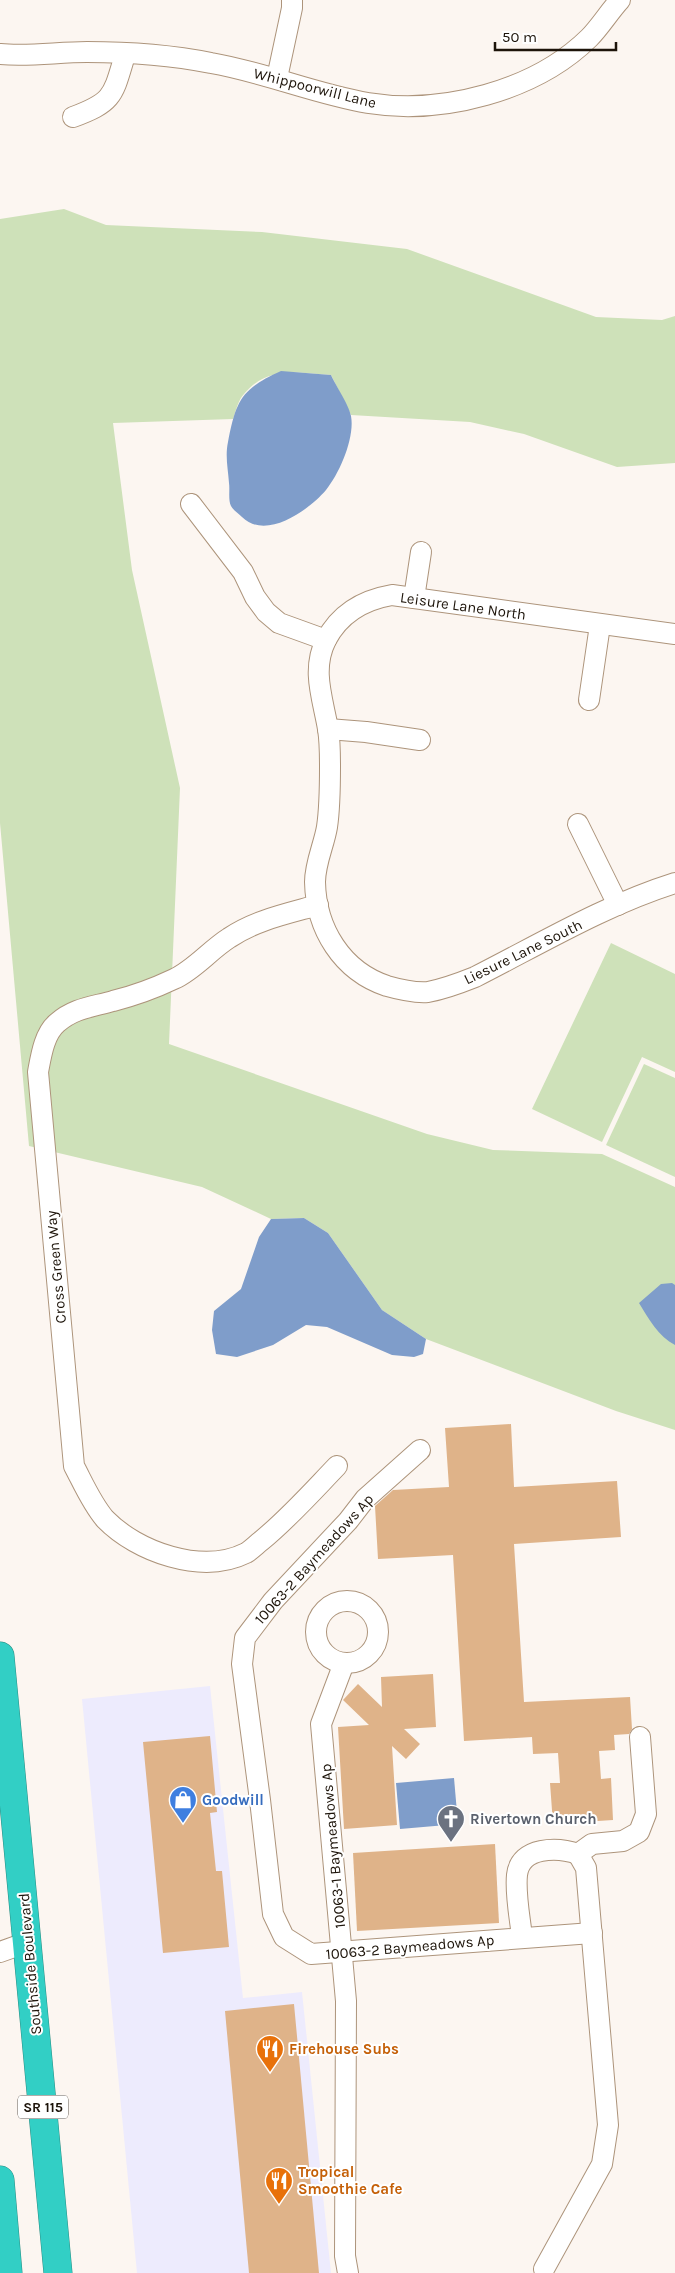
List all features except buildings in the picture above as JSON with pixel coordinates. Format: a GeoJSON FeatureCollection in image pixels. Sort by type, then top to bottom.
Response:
{"type":"FeatureCollection","features":[{"type":"Feature","properties":{"kind":"highway","name":"Southside Boulevard"},"geometry":{"type":"LineString","coordinates":[[0,1656],[58,2273]]}},
{"type":"Feature","properties":{"kind":"highway"},"geometry":{"type":"LineString","coordinates":[[0,2180],[8,2273]]}},
{"type":"Feature","properties":{"kind":"street"},"geometry":{"type":"LineString","coordinates":[[277,78],[292,8],[292,0]]}},
{"type":"Feature","properties":{"kind":"street","name":"Whippoorwill Lane"},"geometry":{"type":"LineString","coordinates":[[3,54],[88,52],[173,57],[211,63],[277,78],[368,103],[427,107],[504,91],[569,54],[590,37],[620,0]]}},
{"type":"Feature","properties":{"kind":"street"},"geometry":{"type":"LineString","coordinates":[[73,117],[96,108],[108,100],[115,88],[125,55]]}},
{"type":"Feature","properties":{"kind":"street"},"geometry":{"type":"LineString","coordinates":[[191,504],[243,572],[255,597],[266,612],[279,623],[326,640]]}},
{"type":"Feature","properties":{"kind":"street"},"geometry":{"type":"LineString","coordinates":[[414,598],[421,552]]}},
{"type":"Feature","properties":{"kind":"street","name":"Leisure Lane North"},"geometry":{"type":"LineString","coordinates":[[318,906],[315,881],[318,859],[327,827],[330,790],[328,729],[319,687],[318,667],[326,640],[337,625],[356,606],[374,598],[392,595],[675,634]]}},
{"type":"Feature","properties":{"kind":"street"},"geometry":{"type":"LineString","coordinates":[[589,700],[600,625]]}},
{"type":"Feature","properties":{"kind":"street"},"geometry":{"type":"LineString","coordinates":[[328,729],[366,732],[420,740]]}},
{"type":"Feature","properties":{"kind":"street"},"geometry":{"type":"LineString","coordinates":[[578,824],[618,905]]}},
{"type":"Feature","properties":{"kind":"street","name":"Liesure Lane South"},"geometry":{"type":"LineString","coordinates":[[318,906],[327,933],[339,954],[355,970],[375,982],[404,991],[427,992],[453,986],[475,977],[618,905],[649,891],[675,883]]}},
{"type":"Feature","properties":{"kind":"street","name":"Cross Green Way"},"geometry":{"type":"LineString","coordinates":[[318,906],[263,920],[244,928],[175,978],[113,1001],[73,1011],[55,1024],[42,1050],[38,1072],[74,1466],[105,1519],[135,1542],[163,1555],[194,1561],[220,1560],[246,1553],[277,1528],[337,1466]]}},
{"type":"Feature","properties":{"kind":"street","name":"10063-2 Baymeadows Ap"},"geometry":{"type":"LineString","coordinates":[[420,1450],[365,1499],[348,1521],[273,1601],[245,1638],[242,1664],[273,1914],[284,1937],[311,1954],[592,1933]]}},
{"type":"Feature","properties":{"kind":"street","name":"10063-1 Baymeadows Ap"},"geometry":{"type":"LineString","coordinates":[[344,1663],[322,1724],[346,2001],[345,2256],[348,2273]]}},
{"type":"Feature","properties":{"kind":"street"},"geometry":{"type":"LineString","coordinates":[[578,1854],[592,1844],[623,1841],[639,1832],[646,1814],[640,1738]]}},
{"type":"Feature","properties":{"kind":"street"},"geometry":{"type":"LineString","coordinates":[[522,1937],[517,1875],[520,1864],[537,1851],[562,1848],[578,1854],[586,1868],[608,2125],[602,2164],[543,2272]]}},
{"type":"Feature","properties":{"kind":"street"},"geometry":{"type":"LineString","coordinates":[[0,1939],[28,1942]]}},
{"type":"Feature","properties":{"kind":"street"},"geometry":{"type":"LineString","coordinates":[[0,1952],[28,1942]]}},
{"type":"Feature","properties":{"kind":"shaded area"},"geometry":{"type":"Polygon","coordinates":[[[210,1686],[243,1998],[302,1992],[331,2273],[137,2273],[82,1699],[210,1686]]]}},
{"type":"Feature","properties":{"kind":"green space"},"geometry":{"type":"Polygon","coordinates":[[[64,209],[106,225],[262,232],[407,249],[596,317],[662,320],[675,316],[675,463],[617,467],[524,434],[470,422],[351,415],[331,375],[295,372],[273,375],[253,385],[242,396],[233,419],[113,423],[132,570],[180,788],[169,1044],[427,1134],[493,1150],[602,1154],[675,1187],[675,1430],[616,1411],[426,1339],[382,1310],[328,1233],[304,1218],[271,1219],[202,1187],[29,1146],[0,823],[0,219],[64,209]]]}},
{"type":"Feature","properties":{"kind":"green space"},"geometry":{"type":"Polygon","coordinates":[[[611,943],[675,974],[675,1072],[642,1057],[602,1142],[532,1109],[611,943]]]}},
{"type":"Feature","properties":{"kind":"green space"},"geometry":{"type":"Polygon","coordinates":[[[644,1064],[675,1078],[675,1177],[606,1145],[644,1064]]]}},
{"type":"Feature","properties":{"kind":"water"},"geometry":{"type":"Polygon","coordinates":[[[281,371],[331,375],[350,412],[351,434],[341,465],[326,490],[298,514],[287,520],[263,526],[252,524],[242,517],[230,504],[227,447],[234,416],[243,398],[257,384],[281,371]]]}},
{"type":"Feature","properties":{"kind":"water"},"geometry":{"type":"Polygon","coordinates":[[[304,1218],[328,1233],[382,1310],[426,1339],[423,1354],[414,1357],[392,1355],[327,1327],[306,1325],[273,1345],[237,1357],[216,1354],[212,1330],[214,1311],[241,1289],[259,1237],[271,1219],[304,1218]]]}},
{"type":"Feature","properties":{"kind":"water"},"geometry":{"type":"Polygon","coordinates":[[[672,1283],[675,1285],[675,1345],[659,1332],[639,1303],[661,1284],[672,1283]]]}},
{"type":"Feature","properties":{"kind":"water"},"geometry":{"type":"Polygon","coordinates":[[[454,1778],[458,1824],[400,1829],[396,1783],[454,1778]]]}},
{"type":"Feature","properties":{"kind":"place","name":"Goodwill"},"geometry":{"type":"Point","coordinates":[183,1824]}},
{"type":"Feature","properties":{"kind":"place","name":"Rivertown Church"},"geometry":{"type":"Point","coordinates":[451,1843]}},
{"type":"Feature","properties":{"kind":"place","name":"Firehouse Subs"},"geometry":{"type":"Point","coordinates":[270,2073]}},
{"type":"Feature","properties":{"kind":"place","name":"Tropical Smoothie Cafe"},"geometry":{"type":"Point","coordinates":[279,2205]}}]}
